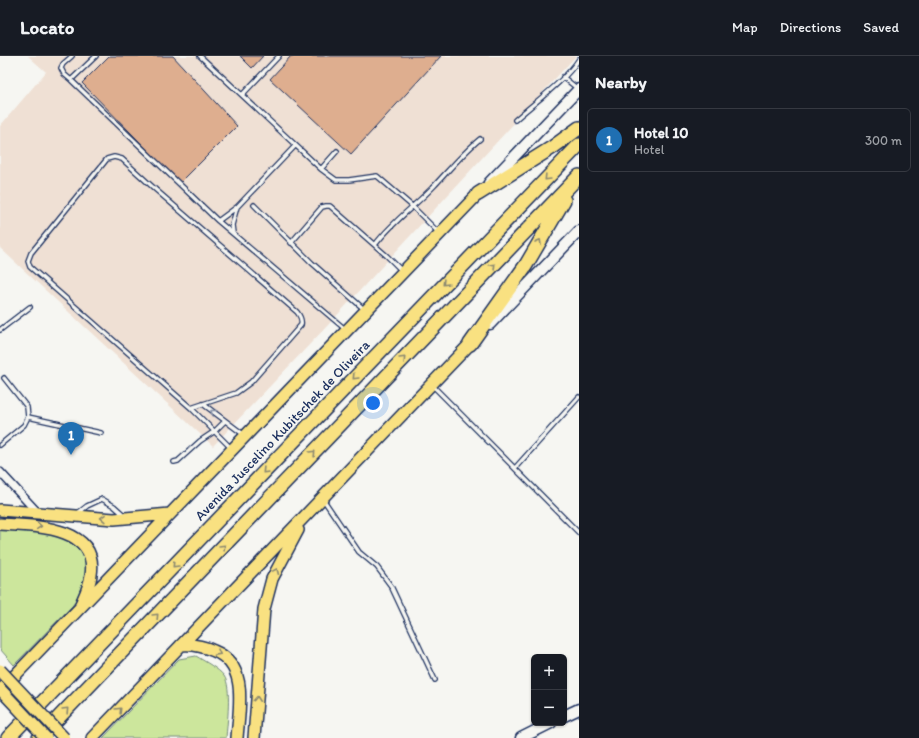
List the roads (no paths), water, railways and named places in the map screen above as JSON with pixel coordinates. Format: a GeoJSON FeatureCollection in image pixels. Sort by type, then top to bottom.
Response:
{"type":"FeatureCollection","features":[{"type":"Feature","properties":{"kind":"highway"},"geometry":{"type":"LineString","coordinates":[[478,194],[553,147],[579,128]]}},
{"type":"Feature","properties":{"kind":"highway","name":"Avenida Juscelino Kubitschek de Oliveira"},"geometry":{"type":"LineString","coordinates":[[8,738],[579,145]]}},
{"type":"Feature","properties":{"kind":"highway"},"geometry":{"type":"LineString","coordinates":[[470,344],[526,265],[560,206],[579,177]]}},
{"type":"Feature","properties":{"kind":"highway"},"geometry":{"type":"LineString","coordinates":[[39,738],[579,177]]}},
{"type":"Feature","properties":{"kind":"main road"},"geometry":{"type":"LineString","coordinates":[[46,738],[0,690],[579,89]]}},
{"type":"Feature","properties":{"kind":"main road"},"geometry":{"type":"LineString","coordinates":[[92,738],[579,231]]}},
{"type":"Feature","properties":{"kind":"main road"},"geometry":{"type":"LineString","coordinates":[[0,510],[73,517],[128,518],[170,514]]}},
{"type":"Feature","properties":{"kind":"main road"},"geometry":{"type":"LineString","coordinates":[[254,738],[262,623],[268,594],[278,565],[306,515]]}},
{"type":"Feature","properties":{"kind":"main road"},"geometry":{"type":"LineString","coordinates":[[0,524],[52,528],[63,531],[80,542],[87,549],[91,558],[91,576],[88,588],[78,610]]}},
{"type":"Feature","properties":{"kind":"main road"},"geometry":{"type":"LineString","coordinates":[[198,628],[198,638],[201,646]]}},
{"type":"Feature","properties":{"kind":"main road"},"geometry":{"type":"LineString","coordinates":[[181,646],[201,646],[217,652],[225,657],[235,668],[238,676],[240,692],[237,738]]}},
{"type":"Feature","properties":{"kind":"main road"},"geometry":{"type":"LineString","coordinates":[[0,670],[64,738]]}},
{"type":"Feature","properties":{"kind":"main road"},"geometry":{"type":"LineString","coordinates":[[567,715],[579,709]]}},
{"type":"Feature","properties":{"kind":"main road"},"geometry":{"type":"LineString","coordinates":[[521,738],[545,726]]}},
{"type":"Feature","properties":{"kind":"street"},"geometry":{"type":"LineString","coordinates":[[0,472],[38,514]]}},
{"type":"Feature","properties":{"kind":"lane"},"geometry":{"type":"LineString","coordinates":[[72,56],[63,64],[61,68],[64,74],[218,221],[347,331]]}},
{"type":"Feature","properties":{"kind":"lane"},"geometry":{"type":"LineString","coordinates":[[71,80],[96,56]]}},
{"type":"Feature","properties":{"kind":"lane"},"geometry":{"type":"LineString","coordinates":[[200,56],[321,169],[336,180],[350,180],[377,176],[412,206],[440,234]]}},
{"type":"Feature","properties":{"kind":"lane"},"geometry":{"type":"LineString","coordinates":[[242,95],[279,56]]}},
{"type":"Feature","properties":{"kind":"lane"},"geometry":{"type":"LineString","coordinates":[[515,120],[563,77],[579,59]]}},
{"type":"Feature","properties":{"kind":"lane"},"geometry":{"type":"LineString","coordinates":[[563,77],[579,89]]}},
{"type":"Feature","properties":{"kind":"lane"},"geometry":{"type":"LineString","coordinates":[[375,245],[385,231],[434,186],[456,161],[480,139]]}},
{"type":"Feature","properties":{"kind":"lane"},"geometry":{"type":"LineString","coordinates":[[218,221],[237,207],[295,146]]}},
{"type":"Feature","properties":{"kind":"lane"},"geometry":{"type":"LineString","coordinates":[[321,169],[337,151]]}},
{"type":"Feature","properties":{"kind":"lane"},"geometry":{"type":"LineString","coordinates":[[191,408],[236,393],[251,382],[300,325],[300,316],[122,159],[114,157],[107,160],[31,253],[28,261],[30,267],[191,408],[233,449]]}},
{"type":"Feature","properties":{"kind":"lane"},"geometry":{"type":"LineString","coordinates":[[254,205],[291,242],[366,311]]}},
{"type":"Feature","properties":{"kind":"lane"},"geometry":{"type":"LineString","coordinates":[[291,242],[322,208],[330,206],[375,245],[403,272]]}},
{"type":"Feature","properties":{"kind":"lane"},"geometry":{"type":"LineString","coordinates":[[233,233],[232,225],[237,207]]}},
{"type":"Feature","properties":{"kind":"lane"},"geometry":{"type":"LineString","coordinates":[[0,330],[30,307]]}},
{"type":"Feature","properties":{"kind":"lane"},"geometry":{"type":"LineString","coordinates":[[0,445],[24,425],[28,417],[28,407],[4,378]]}},
{"type":"Feature","properties":{"kind":"lane"},"geometry":{"type":"LineString","coordinates":[[432,384],[579,533]]}},
{"type":"Feature","properties":{"kind":"lane"},"geometry":{"type":"LineString","coordinates":[[515,468],[579,397]]}},
{"type":"Feature","properties":{"kind":"lane"},"geometry":{"type":"LineString","coordinates":[[203,404],[246,436]]}},
{"type":"Feature","properties":{"kind":"lane"},"geometry":{"type":"LineString","coordinates":[[28,417],[101,434]]}},
{"type":"Feature","properties":{"kind":"lane"},"geometry":{"type":"LineString","coordinates":[[174,462],[178,461],[200,441],[215,432],[225,421]]}},
{"type":"Feature","properties":{"kind":"lane"},"geometry":{"type":"LineString","coordinates":[[322,498],[359,552],[377,567],[391,586],[435,680]]}},
{"type":"Feature","properties":{"kind":"lane"},"geometry":{"type":"LineString","coordinates":[[73,517],[87,506],[102,499],[114,506],[128,518]]}},
{"type":"Feature","properties":{"kind":"place","name":"Hotel 10"},"geometry":{"type":"Point","coordinates":[71,455]}}]}
